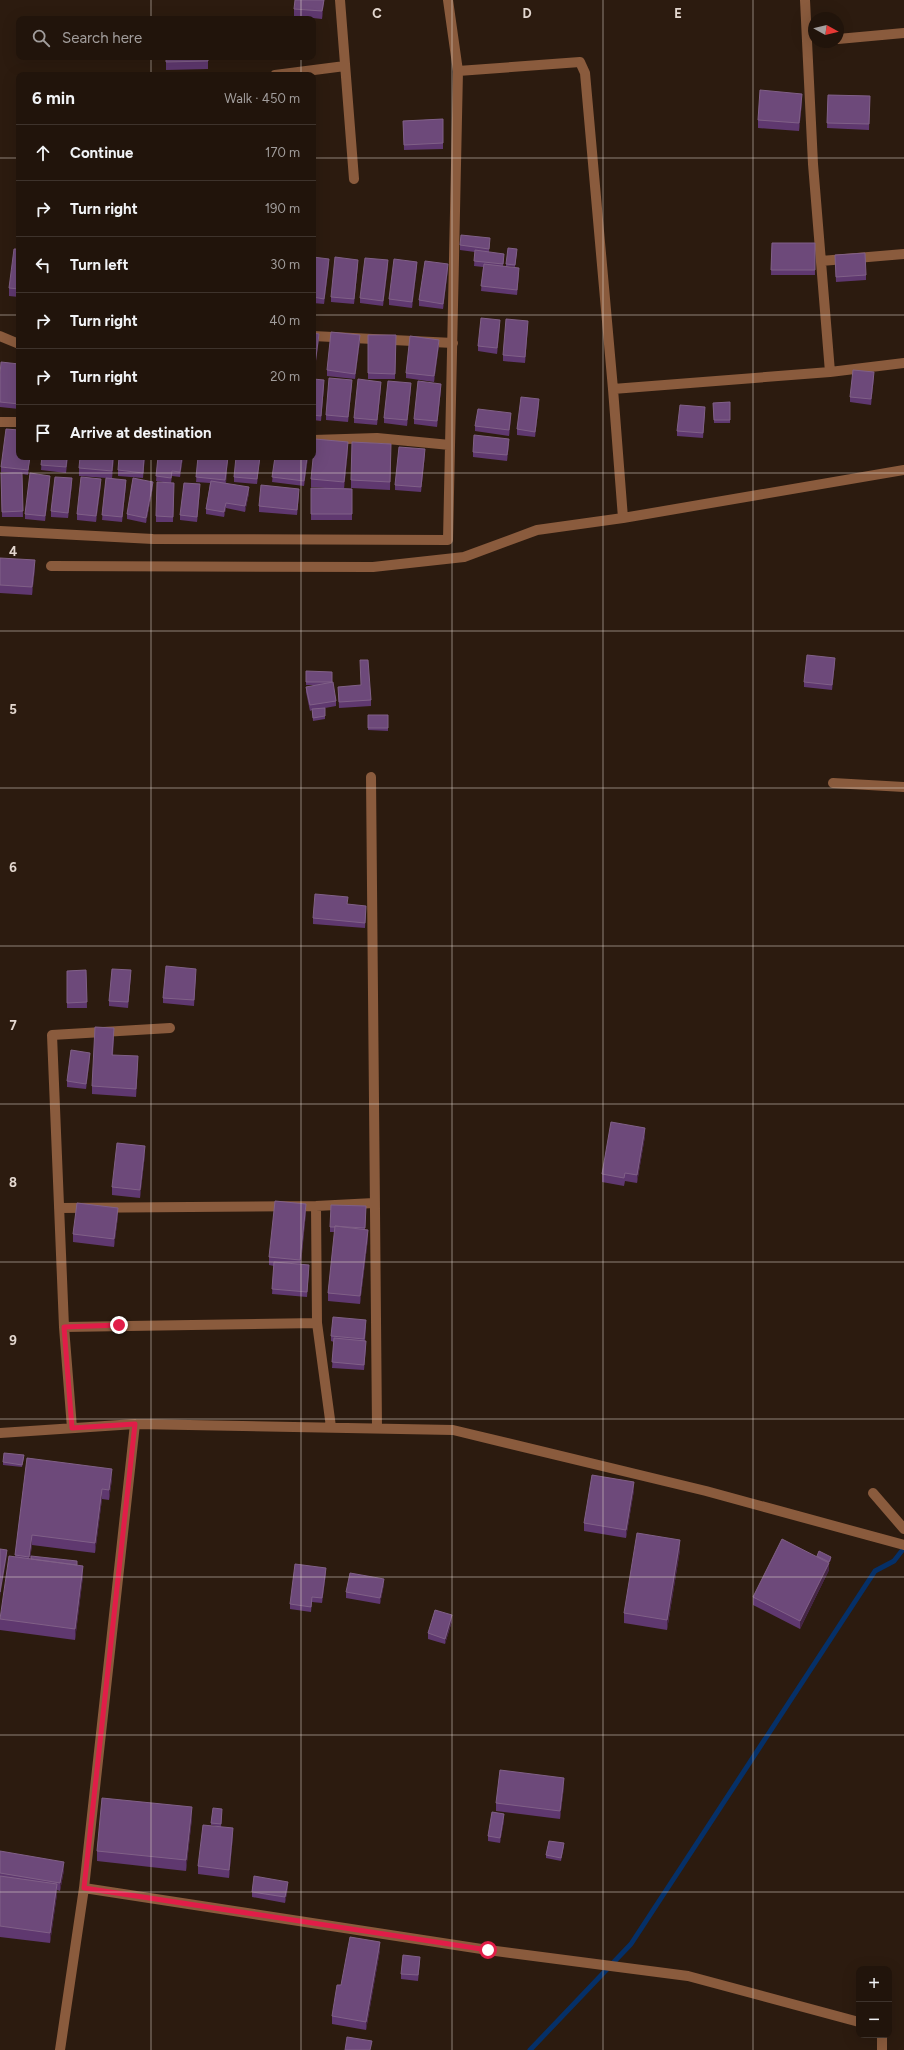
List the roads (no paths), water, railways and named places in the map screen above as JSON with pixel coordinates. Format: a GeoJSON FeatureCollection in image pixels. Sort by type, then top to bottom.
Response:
{"type":"FeatureCollection","features":[{"type":"Feature","properties":{"kind":"street"},"geometry":{"type":"LineString","coordinates":[[340,0],[354,180]]}},
{"type":"Feature","properties":{"kind":"street"},"geometry":{"type":"LineString","coordinates":[[0,531],[153,538],[448,540],[458,70],[448,0]]}},
{"type":"Feature","properties":{"kind":"street"},"geometry":{"type":"LineString","coordinates":[[805,0],[808,25]]}},
{"type":"Feature","properties":{"kind":"street"},"geometry":{"type":"LineString","coordinates":[[844,38],[904,33]]}},
{"type":"Feature","properties":{"kind":"street"},"geometry":{"type":"LineString","coordinates":[[810,48],[813,164],[830,372]]}},
{"type":"Feature","properties":{"kind":"street"},"geometry":{"type":"LineString","coordinates":[[458,70],[580,62],[585,73],[623,518]]}},
{"type":"Feature","properties":{"kind":"street"},"geometry":{"type":"LineString","coordinates":[[298,72],[345,66]]}},
{"type":"Feature","properties":{"kind":"street"},"geometry":{"type":"LineString","coordinates":[[821,261],[904,254]]}},
{"type":"Feature","properties":{"kind":"street"},"geometry":{"type":"LineString","coordinates":[[0,336],[16,343]]}},
{"type":"Feature","properties":{"kind":"street"},"geometry":{"type":"LineString","coordinates":[[316,336],[453,343]]}},
{"type":"Feature","properties":{"kind":"street"},"geometry":{"type":"LineString","coordinates":[[613,389],[830,372],[904,362]]}},
{"type":"Feature","properties":{"kind":"street"},"geometry":{"type":"LineString","coordinates":[[0,422],[16,422]]}},
{"type":"Feature","properties":{"kind":"street"},"geometry":{"type":"LineString","coordinates":[[316,440],[377,438],[450,445]]}},
{"type":"Feature","properties":{"kind":"street"},"geometry":{"type":"LineString","coordinates":[[51,566],[373,567],[464,557],[537,530],[623,518],[904,470]]}},
{"type":"Feature","properties":{"kind":"street"},"geometry":{"type":"LineString","coordinates":[[371,777],[377,1428]]}},
{"type":"Feature","properties":{"kind":"street"},"geometry":{"type":"LineString","coordinates":[[833,783],[904,788]]}},
{"type":"Feature","properties":{"kind":"street"},"geometry":{"type":"LineString","coordinates":[[72,1428],[64,1327],[52,1035],[170,1028]]}},
{"type":"Feature","properties":{"kind":"street"},"geometry":{"type":"LineString","coordinates":[[59,1208],[316,1206],[374,1203]]}},
{"type":"Feature","properties":{"kind":"street"},"geometry":{"type":"LineString","coordinates":[[316,1206],[317,1323],[331,1427]]}},
{"type":"Feature","properties":{"kind":"street"},"geometry":{"type":"LineString","coordinates":[[64,1327],[317,1323]]}},
{"type":"Feature","properties":{"kind":"street"},"geometry":{"type":"LineString","coordinates":[[0,1433],[135,1424],[453,1430],[706,1491],[904,1545]]}},
{"type":"Feature","properties":{"kind":"street"},"geometry":{"type":"LineString","coordinates":[[60,2050],[84,1888],[135,1424]]}},
{"type":"Feature","properties":{"kind":"street"},"geometry":{"type":"LineString","coordinates":[[873,1493],[904,1529]]}},
{"type":"Feature","properties":{"kind":"street"},"geometry":{"type":"LineString","coordinates":[[84,1888],[488,1950],[688,1976],[856,2021]]}},
{"type":"Feature","properties":{"kind":"street"},"geometry":{"type":"LineString","coordinates":[[882,2038],[882,2050]]}},
{"type":"Feature","properties":{"kind":"waterway"},"geometry":{"type":"LineString","coordinates":[[530,2050],[631,1944],[875,1571],[894,1561],[904,1548]]}}]}
